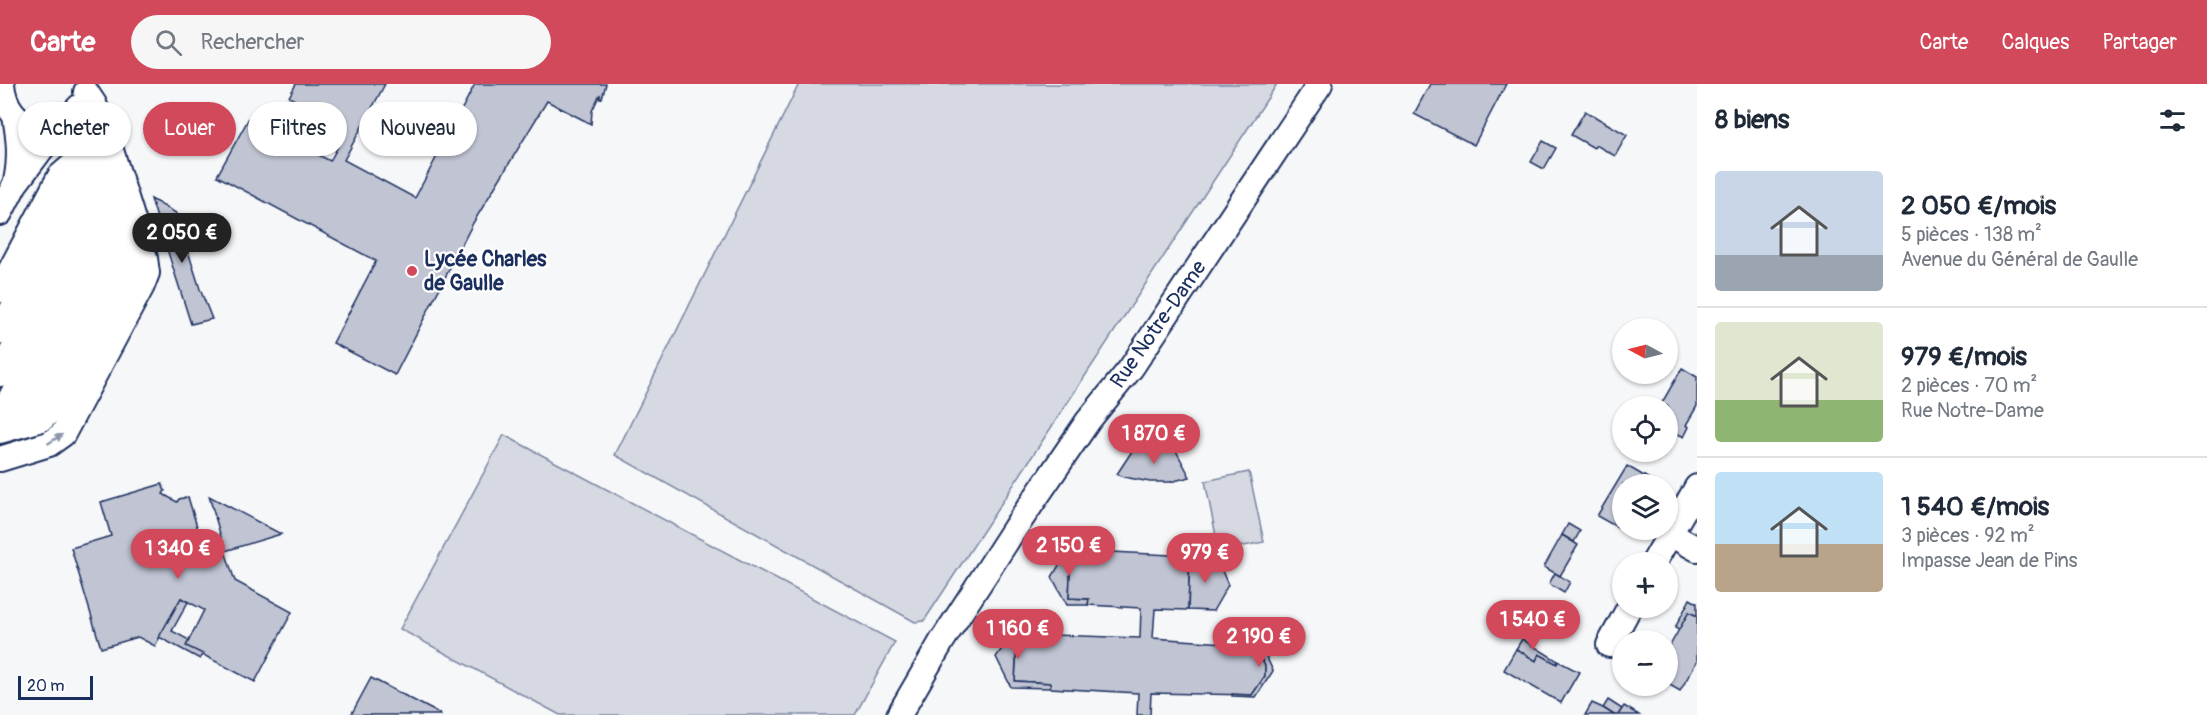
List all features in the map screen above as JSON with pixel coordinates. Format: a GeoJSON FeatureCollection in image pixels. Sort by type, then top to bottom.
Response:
{"type":"FeatureCollection","features":[{"type":"Feature","properties":{"kind":"street"},"geometry":{"type":"LineString","coordinates":[[2,84],[8,116],[20,143],[20,163],[15,184]]}},
{"type":"Feature","properties":{"kind":"street","name":"Rue Notre-Dame"},"geometry":{"type":"LineString","coordinates":[[899,715],[942,641],[1015,528],[1088,421],[1131,368],[1320,84]]}},
{"type":"Feature","properties":{"kind":"street"},"geometry":{"type":"LineString","coordinates":[[0,459],[49,444],[63,434],[147,273],[145,258],[103,125],[86,88]]}},
{"type":"Feature","properties":{"kind":"street"},"geometry":{"type":"LineString","coordinates":[[0,213],[15,184],[37,156]]}},
{"type":"Feature","properties":{"kind":"street"},"geometry":{"type":"LineString","coordinates":[[7,425],[121,235],[113,205],[93,156]]}},
{"type":"Feature","properties":{"kind":"street"},"geometry":{"type":"LineString","coordinates":[[0,290],[60,176],[75,163],[93,156]]}},
{"type":"Feature","properties":{"kind":"street"},"geometry":{"type":"LineString","coordinates":[[0,332],[93,156]]}},
{"type":"Feature","properties":{"kind":"street"},"geometry":{"type":"LineString","coordinates":[[0,374],[104,181]]}},
{"type":"Feature","properties":{"kind":"street"},"geometry":{"type":"LineString","coordinates":[[7,425],[113,205]]}},
{"type":"Feature","properties":{"kind":"street"},"geometry":{"type":"LineString","coordinates":[[1678,520],[1697,486]]}},
{"type":"Feature","properties":{"kind":"street"},"geometry":{"type":"LineString","coordinates":[[1678,538],[1697,549]]}},
{"type":"Feature","properties":{"kind":"street"},"geometry":{"type":"LineString","coordinates":[[1609,645],[1624,618]]}},
{"type":"Feature","properties":{"kind":"shaded area"},"geometry":{"type":"Polygon","coordinates":[[[799,84],[1277,84],[924,621],[915,622],[615,455],[799,84]]]}},
{"type":"Feature","properties":{"kind":"shaded area"},"geometry":{"type":"Polygon","coordinates":[[[504,435],[895,642],[855,715],[560,715],[400,629],[504,435]]]}},
{"type":"Feature","properties":{"kind":"shaded area"},"geometry":{"type":"Polygon","coordinates":[[[1249,472],[1264,542],[1219,551],[1205,481],[1249,472]]]}},
{"type":"Feature","properties":{"kind":"building"},"geometry":{"type":"Polygon","coordinates":[[[296,84],[385,84],[375,102],[359,102],[359,132],[347,154],[347,102],[299,102],[289,97],[296,84]]]}},
{"type":"Feature","properties":{"kind":"building"},"geometry":{"type":"Polygon","coordinates":[[[475,84],[606,84],[602,98],[600,99],[600,94],[592,111],[591,124],[547,101],[473,223],[395,375],[333,343],[376,261],[217,176],[228,156],[236,156],[236,142],[248,120],[248,156],[321,156],[330,161],[333,156],[346,156],[344,160],[415,198],[437,156],[477,156],[477,102],[466,102],[475,84]]]}},
{"type":"Feature","properties":{"kind":"building"},"geometry":{"type":"Polygon","coordinates":[[[1430,84],[1506,84],[1474,145],[1414,114],[1430,84]]]}},
{"type":"Feature","properties":{"kind":"building"},"geometry":{"type":"Polygon","coordinates":[[[1585,111],[1627,135],[1615,156],[1596,145],[1594,148],[1571,135],[1585,111]]]}},
{"type":"Feature","properties":{"kind":"building"},"geometry":{"type":"Polygon","coordinates":[[[1543,141],[1556,148],[1544,169],[1531,162],[1543,141]]]}},
{"type":"Feature","properties":{"kind":"building"},"geometry":{"type":"Polygon","coordinates":[[[151,199],[176,213],[212,319],[191,324],[151,199]]]}},
{"type":"Feature","properties":{"kind":"building"},"geometry":{"type":"Polygon","coordinates":[[[1682,368],[1697,377],[1697,406],[1686,425],[1689,427],[1684,437],[1678,434],[1678,396],[1666,396],[1673,384],[1678,384],[1678,375],[1682,368]]]}},
{"type":"Feature","properties":{"kind":"building"},"geometry":{"type":"Polygon","coordinates":[[[1136,445],[1146,448],[1174,447],[1190,477],[1170,482],[1150,482],[1117,474],[1136,445]]]}},
{"type":"Feature","properties":{"kind":"building"},"geometry":{"type":"Polygon","coordinates":[[[1627,466],[1641,474],[1622,474],[1627,466]]]}},
{"type":"Feature","properties":{"kind":"building"},"geometry":{"type":"Polygon","coordinates":[[[162,484],[165,491],[163,494],[177,502],[179,499],[188,497],[202,543],[221,537],[209,496],[281,534],[225,551],[235,581],[292,612],[255,682],[186,646],[204,610],[181,598],[155,646],[138,637],[101,648],[71,548],[111,536],[101,502],[162,484]]]}},
{"type":"Feature","properties":{"kind":"building"},"geometry":{"type":"Polygon","coordinates":[[[1612,491],[1612,524],[1597,516],[1612,491]]]}},
{"type":"Feature","properties":{"kind":"building"},"geometry":{"type":"Polygon","coordinates":[[[1568,524],[1580,531],[1574,542],[1562,535],[1568,524]]]}},
{"type":"Feature","properties":{"kind":"building"},"geometry":{"type":"Polygon","coordinates":[[[1562,535],[1578,545],[1560,576],[1544,567],[1562,535]]]}},
{"type":"Feature","properties":{"kind":"building"},"geometry":{"type":"Polygon","coordinates":[[[1068,550],[1092,551],[1092,557],[1071,557],[1069,598],[1089,599],[1088,605],[1067,605],[1052,577],[1068,550]]]}},
{"type":"Feature","properties":{"kind":"building"},"geometry":{"type":"Polygon","coordinates":[[[1092,551],[1190,556],[1188,610],[1155,609],[1153,638],[1254,645],[1265,666],[1265,676],[1252,695],[1151,693],[1150,715],[1137,715],[1138,693],[1050,688],[1051,683],[1015,681],[1017,639],[1052,640],[1053,635],[1140,638],[1141,608],[1088,605],[1089,599],[1069,598],[1071,557],[1092,557],[1092,551]]]}},
{"type":"Feature","properties":{"kind":"building"},"geometry":{"type":"Polygon","coordinates":[[[1190,556],[1216,557],[1228,585],[1213,611],[1188,610],[1190,556]]]}},
{"type":"Feature","properties":{"kind":"building"},"geometry":{"type":"Polygon","coordinates":[[[1555,573],[1570,582],[1564,593],[1549,584],[1555,573]]]}},
{"type":"Feature","properties":{"kind":"building"},"geometry":{"type":"Polygon","coordinates":[[[181,598],[188,602],[172,631],[189,640],[186,646],[203,654],[200,659],[159,637],[181,598]]]}},
{"type":"Feature","properties":{"kind":"building"},"geometry":{"type":"Polygon","coordinates":[[[1690,599],[1697,603],[1697,616],[1689,612],[1679,630],[1675,628],[1690,599]]]}},
{"type":"Feature","properties":{"kind":"building"},"geometry":{"type":"Polygon","coordinates":[[[1689,612],[1697,616],[1697,661],[1680,691],[1678,690],[1678,631],[1689,612]]]}},
{"type":"Feature","properties":{"kind":"building"},"geometry":{"type":"Polygon","coordinates":[[[1013,633],[1053,635],[1052,640],[1017,639],[1015,681],[1051,683],[1050,688],[1011,687],[996,657],[1013,633]]]}},
{"type":"Feature","properties":{"kind":"building"},"geometry":{"type":"Polygon","coordinates":[[[1522,639],[1558,661],[1557,664],[1539,654],[1536,661],[1516,649],[1522,639]]]}},
{"type":"Feature","properties":{"kind":"building"},"geometry":{"type":"Polygon","coordinates":[[[1235,642],[1260,643],[1273,671],[1256,697],[1232,696],[1232,694],[1252,695],[1265,676],[1265,666],[1254,645],[1235,644],[1235,642]]]}},
{"type":"Feature","properties":{"kind":"building"},"geometry":{"type":"Polygon","coordinates":[[[1516,649],[1536,661],[1539,654],[1579,672],[1561,703],[1504,670],[1516,649]]]}},
{"type":"Feature","properties":{"kind":"building"},"geometry":{"type":"Polygon","coordinates":[[[371,678],[442,715],[351,715],[371,678]]]}},
{"type":"Feature","properties":{"kind":"building"},"geometry":{"type":"Polygon","coordinates":[[[1608,700],[1622,709],[1618,715],[1603,708],[1608,700]]]}},
{"type":"Feature","properties":{"kind":"building"},"geometry":{"type":"Polygon","coordinates":[[[1592,703],[1603,708],[1614,715],[1585,715],[1592,703]]]}},
{"type":"Feature","properties":{"kind":"building"},"geometry":{"type":"Polygon","coordinates":[[[1624,706],[1639,715],[1618,715],[1624,706]]]}},
{"type":"Feature","properties":{"kind":"place","name":"Lycée Charles de Gaulle"},"geometry":{"type":"Point","coordinates":[412,271]}}]}
